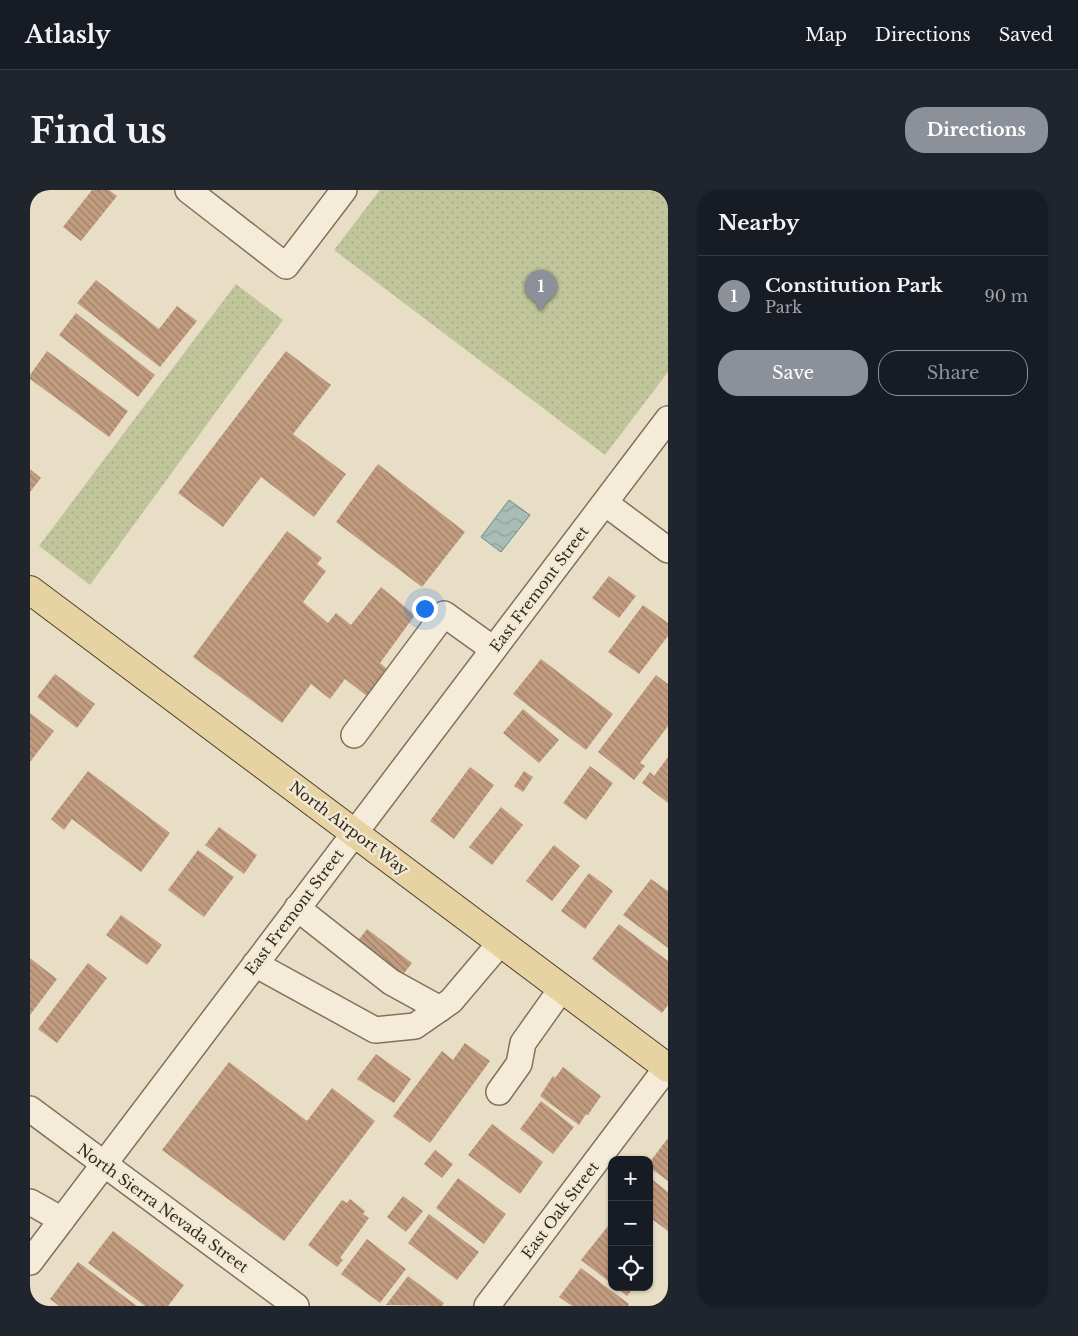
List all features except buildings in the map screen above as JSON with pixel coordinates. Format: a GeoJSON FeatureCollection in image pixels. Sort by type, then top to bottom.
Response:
{"type":"FeatureCollection","features":[{"type":"Feature","properties":{"kind":"main road","name":"North Airport Way"},"geometry":{"type":"LineString","coordinates":[[33,597],[354,832],[668,1067]]}},
{"type":"Feature","properties":{"kind":"street"},"geometry":{"type":"LineString","coordinates":[[188,190],[286,266],[344,190]]}},
{"type":"Feature","properties":{"kind":"street","name":"East Fremont Street"},"geometry":{"type":"LineString","coordinates":[[30,1262],[668,420]]}},
{"type":"Feature","properties":{"kind":"street"},"geometry":{"type":"LineString","coordinates":[[605,503],[668,550]]}},
{"type":"Feature","properties":{"kind":"street"},"geometry":{"type":"LineString","coordinates":[[354,736],[444,614],[493,649]]}},
{"type":"Feature","properties":{"kind":"street"},"geometry":{"type":"LineString","coordinates":[[297,908],[391,982],[440,1009]]}},
{"type":"Feature","properties":{"kind":"street"},"geometry":{"type":"LineString","coordinates":[[255,964],[374,1030],[415,1026],[440,1009],[451,1001],[501,942]]}},
{"type":"Feature","properties":{"kind":"street"},"geometry":{"type":"LineString","coordinates":[[499,1092],[518,1064],[523,1043],[562,988]]}},
{"type":"Feature","properties":{"kind":"street","name":"East Oak Street"},"geometry":{"type":"LineString","coordinates":[[487,1306],[668,1067]]}},
{"type":"Feature","properties":{"kind":"street","name":"North Sierra Nevada Street"},"geometry":{"type":"LineString","coordinates":[[30,1109],[296,1306]]}},
{"type":"Feature","properties":{"kind":"street"},"geometry":{"type":"LineString","coordinates":[[30,1202],[62,1220]]}},
{"type":"Feature","properties":{"kind":"green space"},"geometry":{"type":"Polygon","coordinates":[[[380,190],[668,190],[668,372],[605,455],[334,250],[380,190]]]}},
{"type":"Feature","properties":{"kind":"green space"},"geometry":{"type":"Polygon","coordinates":[[[236,284],[283,320],[90,585],[39,546],[236,284]]]}},
{"type":"Feature","properties":{"kind":"water"},"geometry":{"type":"Polygon","coordinates":[[[509,500],[530,515],[501,552],[481,537],[509,500]]]}},
{"type":"Feature","properties":{"kind":"place","name":"Constitution Park"},"geometry":{"type":"Point","coordinates":[541,311]}}]}
